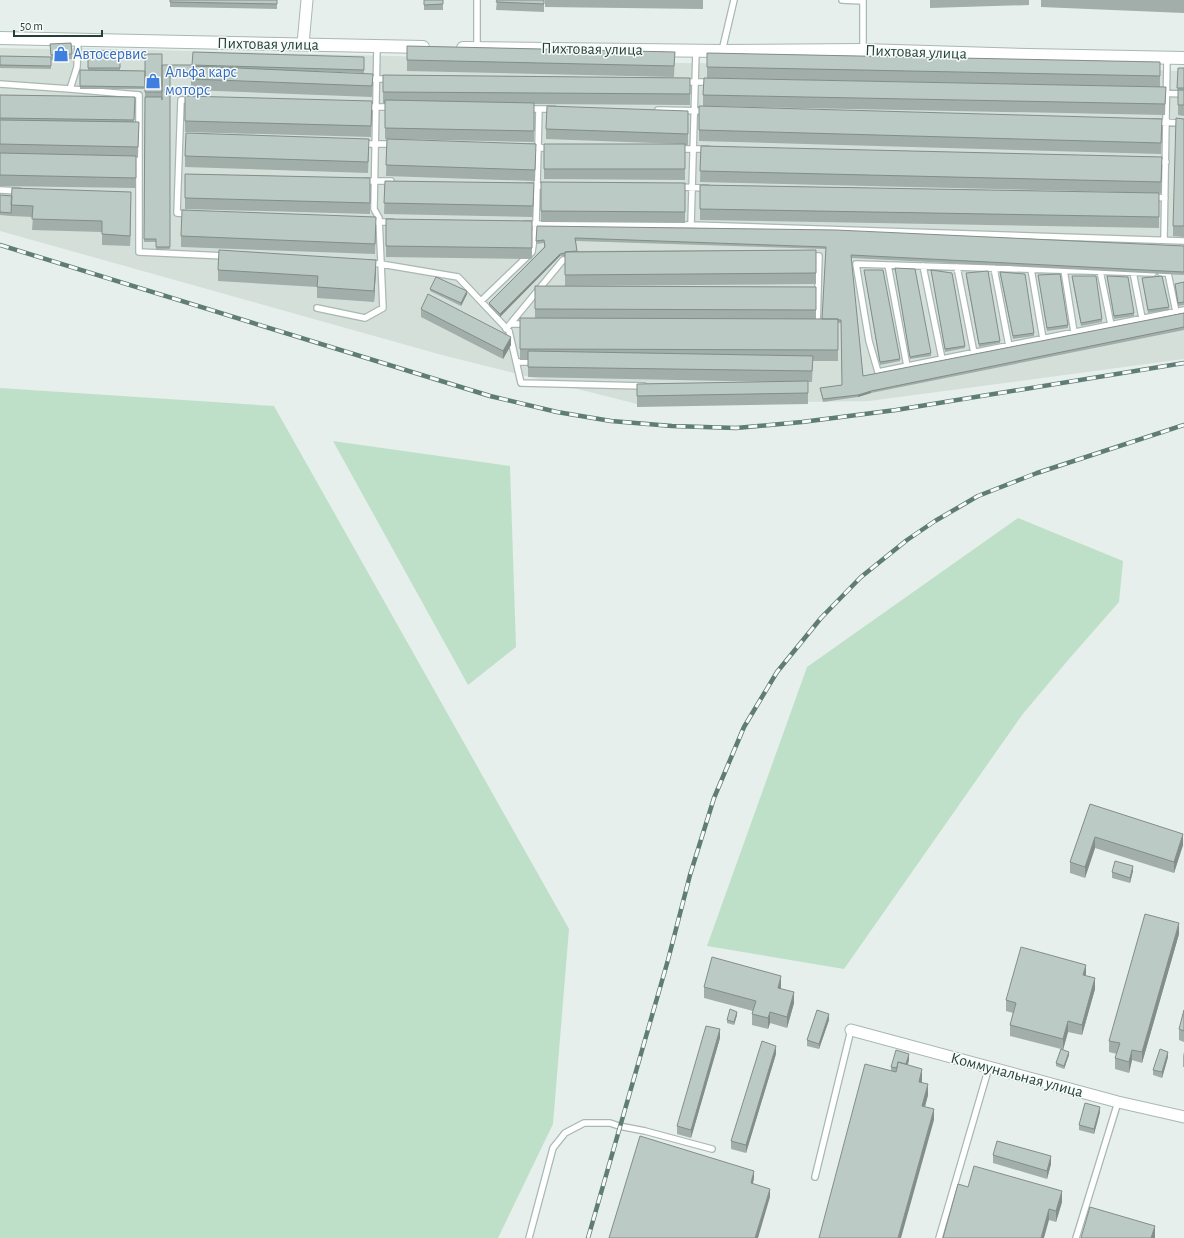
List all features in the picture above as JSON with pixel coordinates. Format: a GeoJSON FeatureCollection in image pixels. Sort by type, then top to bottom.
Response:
{"type":"FeatureCollection","features":[{"type":"Feature","properties":{"kind":"street"},"geometry":{"type":"LineString","coordinates":[[303,44],[306,0]]}},
{"type":"Feature","properties":{"kind":"street","name":"Пихтовая улица"},"geometry":{"type":"LineString","coordinates":[[0,38],[431,47]]}},
{"type":"Feature","properties":{"kind":"street","name":"Пихтовая улица"},"geometry":{"type":"LineString","coordinates":[[454,47],[722,51],[863,50],[1184,58]]}},
{"type":"Feature","properties":{"kind":"street","name":"Коммунальная улица"},"geometry":{"type":"LineString","coordinates":[[851,1030],[1118,1102],[1184,1117]]}},
{"type":"Feature","properties":{"kind":"lane"},"geometry":{"type":"LineString","coordinates":[[477,0],[477,48]]}},
{"type":"Feature","properties":{"kind":"lane"},"geometry":{"type":"LineString","coordinates":[[722,51],[734,0]]}},
{"type":"Feature","properties":{"kind":"lane"},"geometry":{"type":"LineString","coordinates":[[842,0],[863,1],[863,50]]}},
{"type":"Feature","properties":{"kind":"lane"},"geometry":{"type":"LineString","coordinates":[[70,89],[77,67],[78,40]]}},
{"type":"Feature","properties":{"kind":"lane"},"geometry":{"type":"LineString","coordinates":[[317,308],[365,318],[383,308],[379,218],[374,209],[377,46]]}},
{"type":"Feature","properties":{"kind":"lane"},"geometry":{"type":"LineString","coordinates":[[691,225],[696,50]]}},
{"type":"Feature","properties":{"kind":"lane"},"geometry":{"type":"LineString","coordinates":[[1164,240],[1167,58]]}},
{"type":"Feature","properties":{"kind":"lane"},"geometry":{"type":"LineString","coordinates":[[361,78],[392,79]]}},
{"type":"Feature","properties":{"kind":"lane"},"geometry":{"type":"LineString","coordinates":[[679,82],[719,83]]}},
{"type":"Feature","properties":{"kind":"lane"},"geometry":{"type":"LineString","coordinates":[[0,84],[139,95],[139,252],[233,256]]}},
{"type":"Feature","properties":{"kind":"lane"},"geometry":{"type":"LineString","coordinates":[[1151,93],[1184,94]]}},
{"type":"Feature","properties":{"kind":"lane"},"geometry":{"type":"LineString","coordinates":[[193,214],[177,213],[181,100],[197,100]]}},
{"type":"Feature","properties":{"kind":"lane"},"geometry":{"type":"LineString","coordinates":[[360,107],[399,107]]}},
{"type":"Feature","properties":{"kind":"lane"},"geometry":{"type":"LineString","coordinates":[[523,109],[562,109]]}},
{"type":"Feature","properties":{"kind":"lane"},"geometry":{"type":"LineString","coordinates":[[481,301],[532,252],[536,224],[539,109]]}},
{"type":"Feature","properties":{"kind":"lane"},"geometry":{"type":"LineString","coordinates":[[656,110],[710,111]]}},
{"type":"Feature","properties":{"kind":"lane"},"geometry":{"type":"LineString","coordinates":[[1150,121],[1184,123]]}},
{"type":"Feature","properties":{"kind":"lane"},"geometry":{"type":"LineString","coordinates":[[131,128],[139,128]]}},
{"type":"Feature","properties":{"kind":"lane"},"geometry":{"type":"LineString","coordinates":[[180,138],[188,138]]}},
{"type":"Feature","properties":{"kind":"lane"},"geometry":{"type":"LineString","coordinates":[[360,144],[398,144]]}},
{"type":"Feature","properties":{"kind":"lane"},"geometry":{"type":"LineString","coordinates":[[523,147],[554,148]]}},
{"type":"Feature","properties":{"kind":"lane"},"geometry":{"type":"LineString","coordinates":[[670,149],[717,150]]}},
{"type":"Feature","properties":{"kind":"lane"},"geometry":{"type":"LineString","coordinates":[[1150,162],[1166,162]]}},
{"type":"Feature","properties":{"kind":"lane"},"geometry":{"type":"LineString","coordinates":[[131,163],[139,163]]}},
{"type":"Feature","properties":{"kind":"lane"},"geometry":{"type":"LineString","coordinates":[[179,175],[186,175]]}},
{"type":"Feature","properties":{"kind":"lane"},"geometry":{"type":"LineString","coordinates":[[359,180],[398,182]]}},
{"type":"Feature","properties":{"kind":"lane"},"geometry":{"type":"LineString","coordinates":[[522,186],[553,186]]}},
{"type":"Feature","properties":{"kind":"lane"},"geometry":{"type":"LineString","coordinates":[[669,187],[716,188]]}},
{"type":"Feature","properties":{"kind":"lane"},"geometry":{"type":"LineString","coordinates":[[0,190],[23,191]]}},
{"type":"Feature","properties":{"kind":"lane"},"geometry":{"type":"LineString","coordinates":[[1149,197],[1165,198]]}},
{"type":"Feature","properties":{"kind":"lane"},"geometry":{"type":"LineString","coordinates":[[131,198],[139,198]]}},
{"type":"Feature","properties":{"kind":"lane"},"geometry":{"type":"LineString","coordinates":[[363,221],[394,222]]}},
{"type":"Feature","properties":{"kind":"lane"},"geometry":{"type":"LineString","coordinates":[[521,224],[691,225],[1184,241]]}},
{"type":"Feature","properties":{"kind":"lane"},"geometry":{"type":"LineString","coordinates":[[803,257],[818,256],[817,326],[809,326]]}},
{"type":"Feature","properties":{"kind":"lane"},"geometry":{"type":"LineString","coordinates":[[506,329],[563,260],[579,260]]}},
{"type":"Feature","properties":{"kind":"lane"},"geometry":{"type":"LineString","coordinates":[[365,263],[381,264],[458,277],[509,331],[521,384],[653,386]]}},
{"type":"Feature","properties":{"kind":"lane"},"geometry":{"type":"LineString","coordinates":[[1176,312],[1168,273],[856,264],[869,341],[878,372],[1043,338],[1176,312],[1184,310]]}},
{"type":"Feature","properties":{"kind":"lane"},"geometry":{"type":"LineString","coordinates":[[888,265],[907,366]]}},
{"type":"Feature","properties":{"kind":"lane"},"geometry":{"type":"LineString","coordinates":[[923,266],[942,359]]}},
{"type":"Feature","properties":{"kind":"lane"},"geometry":{"type":"LineString","coordinates":[[957,267],[974,352]]}},
{"type":"Feature","properties":{"kind":"lane"},"geometry":{"type":"LineString","coordinates":[[994,268],[1009,346]]}},
{"type":"Feature","properties":{"kind":"lane"},"geometry":{"type":"LineString","coordinates":[[1031,269],[1043,338]]}},
{"type":"Feature","properties":{"kind":"lane"},"geometry":{"type":"LineString","coordinates":[[1064,270],[1074,332]]}},
{"type":"Feature","properties":{"kind":"lane"},"geometry":{"type":"LineString","coordinates":[[1100,271],[1110,325]]}},
{"type":"Feature","properties":{"kind":"lane"},"geometry":{"type":"LineString","coordinates":[[1133,272],[1142,318]]}},
{"type":"Feature","properties":{"kind":"lane"},"geometry":{"type":"LineString","coordinates":[[539,289],[547,289]]}},
{"type":"Feature","properties":{"kind":"lane"},"geometry":{"type":"LineString","coordinates":[[810,289],[818,289]]}},
{"type":"Feature","properties":{"kind":"lane"},"geometry":{"type":"LineString","coordinates":[[511,324],[534,324]]}},
{"type":"Feature","properties":{"kind":"lane"},"geometry":{"type":"LineString","coordinates":[[516,362],[540,362]]}},
{"type":"Feature","properties":{"kind":"lane"},"geometry":{"type":"LineString","coordinates":[[815,1177],[851,1030]]}},
{"type":"Feature","properties":{"kind":"lane"},"geometry":{"type":"LineString","coordinates":[[939,1238],[989,1067]]}},
{"type":"Feature","properties":{"kind":"lane"},"geometry":{"type":"LineString","coordinates":[[1076,1238],[1118,1102]]}},
{"type":"Feature","properties":{"kind":"lane"},"geometry":{"type":"LineString","coordinates":[[529,1238],[553,1148],[565,1133],[584,1123],[610,1123],[712,1149]]}},
{"type":"Feature","properties":{"kind":"shaded area"},"geometry":{"type":"Polygon","coordinates":[[[0,48],[71,48],[675,63],[968,65],[1184,71],[1184,359],[869,401],[637,404],[442,355],[0,231],[0,48]]]}},
{"type":"Feature","properties":{"kind":"green space"},"geometry":{"type":"Polygon","coordinates":[[[0,388],[274,406],[569,929],[553,1124],[498,1238],[0,1238],[0,388]]]}},
{"type":"Feature","properties":{"kind":"green space"},"geometry":{"type":"Polygon","coordinates":[[[333,441],[510,466],[516,647],[468,685],[333,441]]]}},
{"type":"Feature","properties":{"kind":"green space"},"geometry":{"type":"Polygon","coordinates":[[[1018,518],[1123,561],[1119,602],[1022,715],[844,969],[707,946],[807,667],[1018,518]]]}},
{"type":"Feature","properties":{"kind":"building"},"geometry":{"type":"Polygon","coordinates":[[[170,0],[277,0],[277,4],[170,2],[170,0]]]}},
{"type":"Feature","properties":{"kind":"building"},"geometry":{"type":"Polygon","coordinates":[[[424,0],[443,0],[443,4],[424,5],[424,0]]]}},
{"type":"Feature","properties":{"kind":"building"},"geometry":{"type":"Polygon","coordinates":[[[497,0],[544,0],[544,4],[496,2],[497,0]]]}},
{"type":"Feature","properties":{"kind":"building"},"geometry":{"type":"Polygon","coordinates":[[[71,43],[72,54],[51,55],[50,44],[71,43]]]}},
{"type":"Feature","properties":{"kind":"building"},"geometry":{"type":"Polygon","coordinates":[[[407,46],[675,52],[674,66],[407,60],[407,46]]]}},
{"type":"Feature","properties":{"kind":"building"},"geometry":{"type":"Polygon","coordinates":[[[88,51],[120,51],[120,68],[88,68],[88,51]]]}},
{"type":"Feature","properties":{"kind":"building"},"geometry":{"type":"Polygon","coordinates":[[[193,52],[364,57],[364,70],[192,65],[193,52]]]}},
{"type":"Feature","properties":{"kind":"building"},"geometry":{"type":"Polygon","coordinates":[[[707,53],[1160,62],[1160,76],[707,67],[707,53]]]}},
{"type":"Feature","properties":{"kind":"building","name":"Альфа карс моторс"},"geometry":{"type":"Polygon","coordinates":[[[145,54],[162,54],[162,92],[145,92],[145,54]]]}},
{"type":"Feature","properties":{"kind":"building"},"geometry":{"type":"Polygon","coordinates":[[[0,56],[51,57],[51,66],[0,65],[0,56]]]}},
{"type":"Feature","properties":{"kind":"building"},"geometry":{"type":"Polygon","coordinates":[[[162,65],[192,65],[191,74],[170,74],[170,247],[156,247],[156,239],[144,239],[145,97],[162,97],[162,65]]]}},
{"type":"Feature","properties":{"kind":"building"},"geometry":{"type":"Polygon","coordinates":[[[192,66],[373,74],[372,86],[191,79],[192,66]]]}},
{"type":"Feature","properties":{"kind":"building"},"geometry":{"type":"Polygon","coordinates":[[[1178,68],[1184,68],[1184,88],[1177,88],[1178,68]]]}},
{"type":"Feature","properties":{"kind":"building"},"geometry":{"type":"Polygon","coordinates":[[[80,70],[145,71],[145,87],[80,86],[80,70]]]}},
{"type":"Feature","properties":{"kind":"building"},"geometry":{"type":"Polygon","coordinates":[[[383,75],[690,78],[690,94],[383,92],[383,75]]]}},
{"type":"Feature","properties":{"kind":"building"},"geometry":{"type":"Polygon","coordinates":[[[704,78],[1166,87],[1165,104],[703,95],[704,78]]]}},
{"type":"Feature","properties":{"kind":"building"},"geometry":{"type":"Polygon","coordinates":[[[1178,90],[1184,90],[1184,105],[1178,105],[1178,90]]]}},
{"type":"Feature","properties":{"kind":"building"},"geometry":{"type":"Polygon","coordinates":[[[0,95],[135,97],[134,120],[0,118],[0,95]]]}},
{"type":"Feature","properties":{"kind":"building"},"geometry":{"type":"Polygon","coordinates":[[[185,96],[372,101],[371,126],[185,121],[185,96]]]}},
{"type":"Feature","properties":{"kind":"building"},"geometry":{"type":"Polygon","coordinates":[[[385,100],[534,103],[534,131],[385,128],[385,100]]]}},
{"type":"Feature","properties":{"kind":"building"},"geometry":{"type":"Polygon","coordinates":[[[547,106],[688,111],[688,134],[546,129],[547,106]]]}},
{"type":"Feature","properties":{"kind":"building"},"geometry":{"type":"Polygon","coordinates":[[[699,106],[1162,119],[1161,143],[699,130],[699,106]]]}},
{"type":"Feature","properties":{"kind":"building"},"geometry":{"type":"Polygon","coordinates":[[[1176,118],[1184,119],[1184,226],[1173,226],[1176,118]]]}},
{"type":"Feature","properties":{"kind":"building"},"geometry":{"type":"Polygon","coordinates":[[[0,120],[139,122],[138,147],[0,144],[0,120]]]}},
{"type":"Feature","properties":{"kind":"building"},"geometry":{"type":"Polygon","coordinates":[[[186,133],[369,139],[368,162],[185,156],[186,133]]]}},
{"type":"Feature","properties":{"kind":"building"},"geometry":{"type":"Polygon","coordinates":[[[387,139],[536,144],[535,170],[386,165],[387,139]]]}},
{"type":"Feature","properties":{"kind":"building"},"geometry":{"type":"Polygon","coordinates":[[[544,144],[685,144],[685,169],[544,169],[544,144]]]}},
{"type":"Feature","properties":{"kind":"building"},"geometry":{"type":"Polygon","coordinates":[[[701,146],[1162,157],[1161,182],[700,171],[701,146]]]}},
{"type":"Feature","properties":{"kind":"building"},"geometry":{"type":"Polygon","coordinates":[[[0,153],[136,156],[136,178],[0,175],[0,153]]]}},
{"type":"Feature","properties":{"kind":"building"},"geometry":{"type":"Polygon","coordinates":[[[185,174],[370,178],[370,203],[185,198],[185,174]]]}},
{"type":"Feature","properties":{"kind":"building"},"geometry":{"type":"Polygon","coordinates":[[[385,181],[534,183],[533,206],[384,203],[385,181]]]}},
{"type":"Feature","properties":{"kind":"building"},"geometry":{"type":"Polygon","coordinates":[[[541,182],[685,183],[685,212],[541,211],[541,182]]]}},
{"type":"Feature","properties":{"kind":"building"},"geometry":{"type":"Polygon","coordinates":[[[700,185],[1159,193],[1159,217],[700,209],[700,185]]]}},
{"type":"Feature","properties":{"kind":"building"},"geometry":{"type":"Polygon","coordinates":[[[12,188],[131,192],[130,236],[102,234],[102,221],[32,219],[33,206],[11,205],[12,188]]]}},
{"type":"Feature","properties":{"kind":"building"},"geometry":{"type":"Polygon","coordinates":[[[0,195],[12,196],[11,213],[0,212],[0,195]]]}},
{"type":"Feature","properties":{"kind":"building"},"geometry":{"type":"Polygon","coordinates":[[[182,210],[376,217],[375,244],[181,236],[182,210]]]}},
{"type":"Feature","properties":{"kind":"building"},"geometry":{"type":"Polygon","coordinates":[[[386,219],[532,221],[532,248],[386,246],[386,219]]]}},
{"type":"Feature","properties":{"kind":"building"},"geometry":{"type":"Polygon","coordinates":[[[537,226],[836,230],[1184,246],[1184,272],[851,255],[863,376],[1184,313],[1184,327],[871,391],[858,395],[823,399],[820,388],[842,385],[841,320],[822,319],[826,247],[575,238],[577,251],[560,254],[500,314],[489,303],[545,247],[544,240],[536,241],[537,226]]]}},
{"type":"Feature","properties":{"kind":"building"},"geometry":{"type":"Polygon","coordinates":[[[219,250],[376,260],[374,291],[317,287],[318,276],[218,270],[219,250]]]}},
{"type":"Feature","properties":{"kind":"building"},"geometry":{"type":"Polygon","coordinates":[[[816,250],[816,273],[565,275],[565,252],[816,250]]]}},
{"type":"Feature","properties":{"kind":"building"},"geometry":{"type":"Polygon","coordinates":[[[895,268],[915,269],[931,353],[910,357],[895,268]]]}},
{"type":"Feature","properties":{"kind":"building"},"geometry":{"type":"Polygon","coordinates":[[[864,270],[883,270],[900,359],[880,362],[864,270]]]}},
{"type":"Feature","properties":{"kind":"building"},"geometry":{"type":"Polygon","coordinates":[[[931,270],[952,273],[965,346],[945,349],[931,270]]]}},
{"type":"Feature","properties":{"kind":"building"},"geometry":{"type":"Polygon","coordinates":[[[988,271],[1000,341],[979,344],[966,273],[988,271]]]}},
{"type":"Feature","properties":{"kind":"building"},"geometry":{"type":"Polygon","coordinates":[[[1000,272],[1025,274],[1034,333],[1013,336],[1000,272]]]}},
{"type":"Feature","properties":{"kind":"building"},"geometry":{"type":"Polygon","coordinates":[[[1060,274],[1068,325],[1047,328],[1038,275],[1060,274]]]}},
{"type":"Feature","properties":{"kind":"building"},"geometry":{"type":"Polygon","coordinates":[[[1072,276],[1096,276],[1102,319],[1081,323],[1072,276]]]}},
{"type":"Feature","properties":{"kind":"building"},"geometry":{"type":"Polygon","coordinates":[[[1107,276],[1128,277],[1134,313],[1114,316],[1107,276]]]}},
{"type":"Feature","properties":{"kind":"building"},"geometry":{"type":"Polygon","coordinates":[[[1162,276],[1169,307],[1148,310],[1142,278],[1162,276]]]}},
{"type":"Feature","properties":{"kind":"building"},"geometry":{"type":"Polygon","coordinates":[[[436,277],[467,291],[461,303],[430,289],[436,277]]]}},
{"type":"Feature","properties":{"kind":"building"},"geometry":{"type":"Polygon","coordinates":[[[1184,282],[1184,302],[1178,303],[1175,284],[1184,282]]]}},
{"type":"Feature","properties":{"kind":"building"},"geometry":{"type":"Polygon","coordinates":[[[535,286],[816,287],[816,310],[535,309],[535,286]]]}},
{"type":"Feature","properties":{"kind":"building"},"geometry":{"type":"Polygon","coordinates":[[[428,294],[511,337],[503,351],[421,309],[428,294]]]}},
{"type":"Feature","properties":{"kind":"building"},"geometry":{"type":"Polygon","coordinates":[[[520,318],[838,319],[838,350],[520,349],[520,318]]]}},
{"type":"Feature","properties":{"kind":"building"},"geometry":{"type":"Polygon","coordinates":[[[528,351],[813,356],[812,371],[528,367],[528,351]]]}},
{"type":"Feature","properties":{"kind":"building"},"geometry":{"type":"Polygon","coordinates":[[[808,381],[808,393],[637,396],[637,384],[808,381]]]}},
{"type":"Feature","properties":{"kind":"building"},"geometry":{"type":"Polygon","coordinates":[[[1090,804],[1183,834],[1174,862],[1095,837],[1085,867],[1070,862],[1090,804]]]}},
{"type":"Feature","properties":{"kind":"building"},"geometry":{"type":"Polygon","coordinates":[[[1115,861],[1133,866],[1130,878],[1112,872],[1115,861]]]}},
{"type":"Feature","properties":{"kind":"building"},"geometry":{"type":"Polygon","coordinates":[[[1145,914],[1179,923],[1142,1052],[1132,1050],[1129,1062],[1115,1058],[1120,1043],[1109,1041],[1145,914]]]}},
{"type":"Feature","properties":{"kind":"building"},"geometry":{"type":"Polygon","coordinates":[[[1021,947],[1086,965],[1083,975],[1095,978],[1082,1025],[1068,1021],[1063,1039],[1010,1025],[1016,1003],[1006,1000],[1021,947]]]}},
{"type":"Feature","properties":{"kind":"building"},"geometry":{"type":"Polygon","coordinates":[[[712,957],[781,976],[778,988],[794,992],[787,1017],[770,1012],[768,1018],[752,1014],[756,1001],[704,987],[712,957]]]}},
{"type":"Feature","properties":{"kind":"building"},"geometry":{"type":"Polygon","coordinates":[[[730,1009],[737,1012],[734,1022],[727,1020],[730,1009]]]}},
{"type":"Feature","properties":{"kind":"building"},"geometry":{"type":"Polygon","coordinates":[[[817,1010],[829,1014],[819,1044],[807,1040],[817,1010]]]}},
{"type":"Feature","properties":{"kind":"building"},"geometry":{"type":"Polygon","coordinates":[[[1184,1010],[1184,1031],[1179,1029],[1184,1010]]]}},
{"type":"Feature","properties":{"kind":"building"},"geometry":{"type":"Polygon","coordinates":[[[706,1026],[720,1029],[691,1130],[677,1126],[706,1026]]]}},
{"type":"Feature","properties":{"kind":"building"},"geometry":{"type":"Polygon","coordinates":[[[762,1041],[776,1046],[746,1145],[731,1141],[762,1041]]]}},
{"type":"Feature","properties":{"kind":"building"},"geometry":{"type":"Polygon","coordinates":[[[1061,1049],[1069,1052],[1064,1066],[1056,1063],[1061,1049]]]}},
{"type":"Feature","properties":{"kind":"building"},"geometry":{"type":"Polygon","coordinates":[[[1160,1049],[1168,1052],[1162,1072],[1153,1070],[1160,1049]]]}},
{"type":"Feature","properties":{"kind":"building"},"geometry":{"type":"Polygon","coordinates":[[[896,1050],[909,1054],[906,1064],[898,1062],[897,1068],[891,1067],[896,1050]]]}},
{"type":"Feature","properties":{"kind":"building"},"geometry":{"type":"Polygon","coordinates":[[[898,1062],[922,1069],[919,1082],[928,1084],[922,1106],[934,1109],[898,1238],[819,1238],[865,1064],[896,1072],[898,1062]]]}},
{"type":"Feature","properties":{"kind":"building"},"geometry":{"type":"Polygon","coordinates":[[[1085,1103],[1100,1107],[1094,1129],[1079,1125],[1085,1103]]]}},
{"type":"Feature","properties":{"kind":"building"},"geometry":{"type":"Polygon","coordinates":[[[640,1136],[754,1171],[751,1183],[770,1189],[755,1238],[609,1238],[640,1136]]]}},
{"type":"Feature","properties":{"kind":"building"},"geometry":{"type":"Polygon","coordinates":[[[997,1141],[1051,1156],[1047,1171],[993,1155],[997,1141]]]}},
{"type":"Feature","properties":{"kind":"building"},"geometry":{"type":"Polygon","coordinates":[[[974,1166],[1062,1191],[1056,1211],[1049,1209],[1041,1238],[943,1238],[958,1184],[968,1187],[974,1166]]]}},
{"type":"Feature","properties":{"kind":"building"},"geometry":{"type":"Polygon","coordinates":[[[1090,1207],[1155,1226],[1151,1238],[1081,1238],[1090,1207]]]}},
{"type":"Feature","properties":{"kind":"railway"},"geometry":{"type":"LineString","coordinates":[[0,245],[490,396],[557,412],[611,421],[672,426],[736,428],[802,422],[896,410],[1184,363]]}},
{"type":"Feature","properties":{"kind":"railway"},"geometry":{"type":"LineString","coordinates":[[588,1238],[668,960],[690,875],[714,798],[744,727],[777,672],[821,618],[861,577],[907,540],[935,521],[978,496],[1037,473],[1184,425]]}},
{"type":"Feature","properties":{"kind":"place","name":"Автосервис"},"geometry":{"type":"Point","coordinates":[61,54]}},
{"type":"Feature","properties":{"kind":"place","name":"Альфа карс моторс"},"geometry":{"type":"Point","coordinates":[153,81]}}]}
